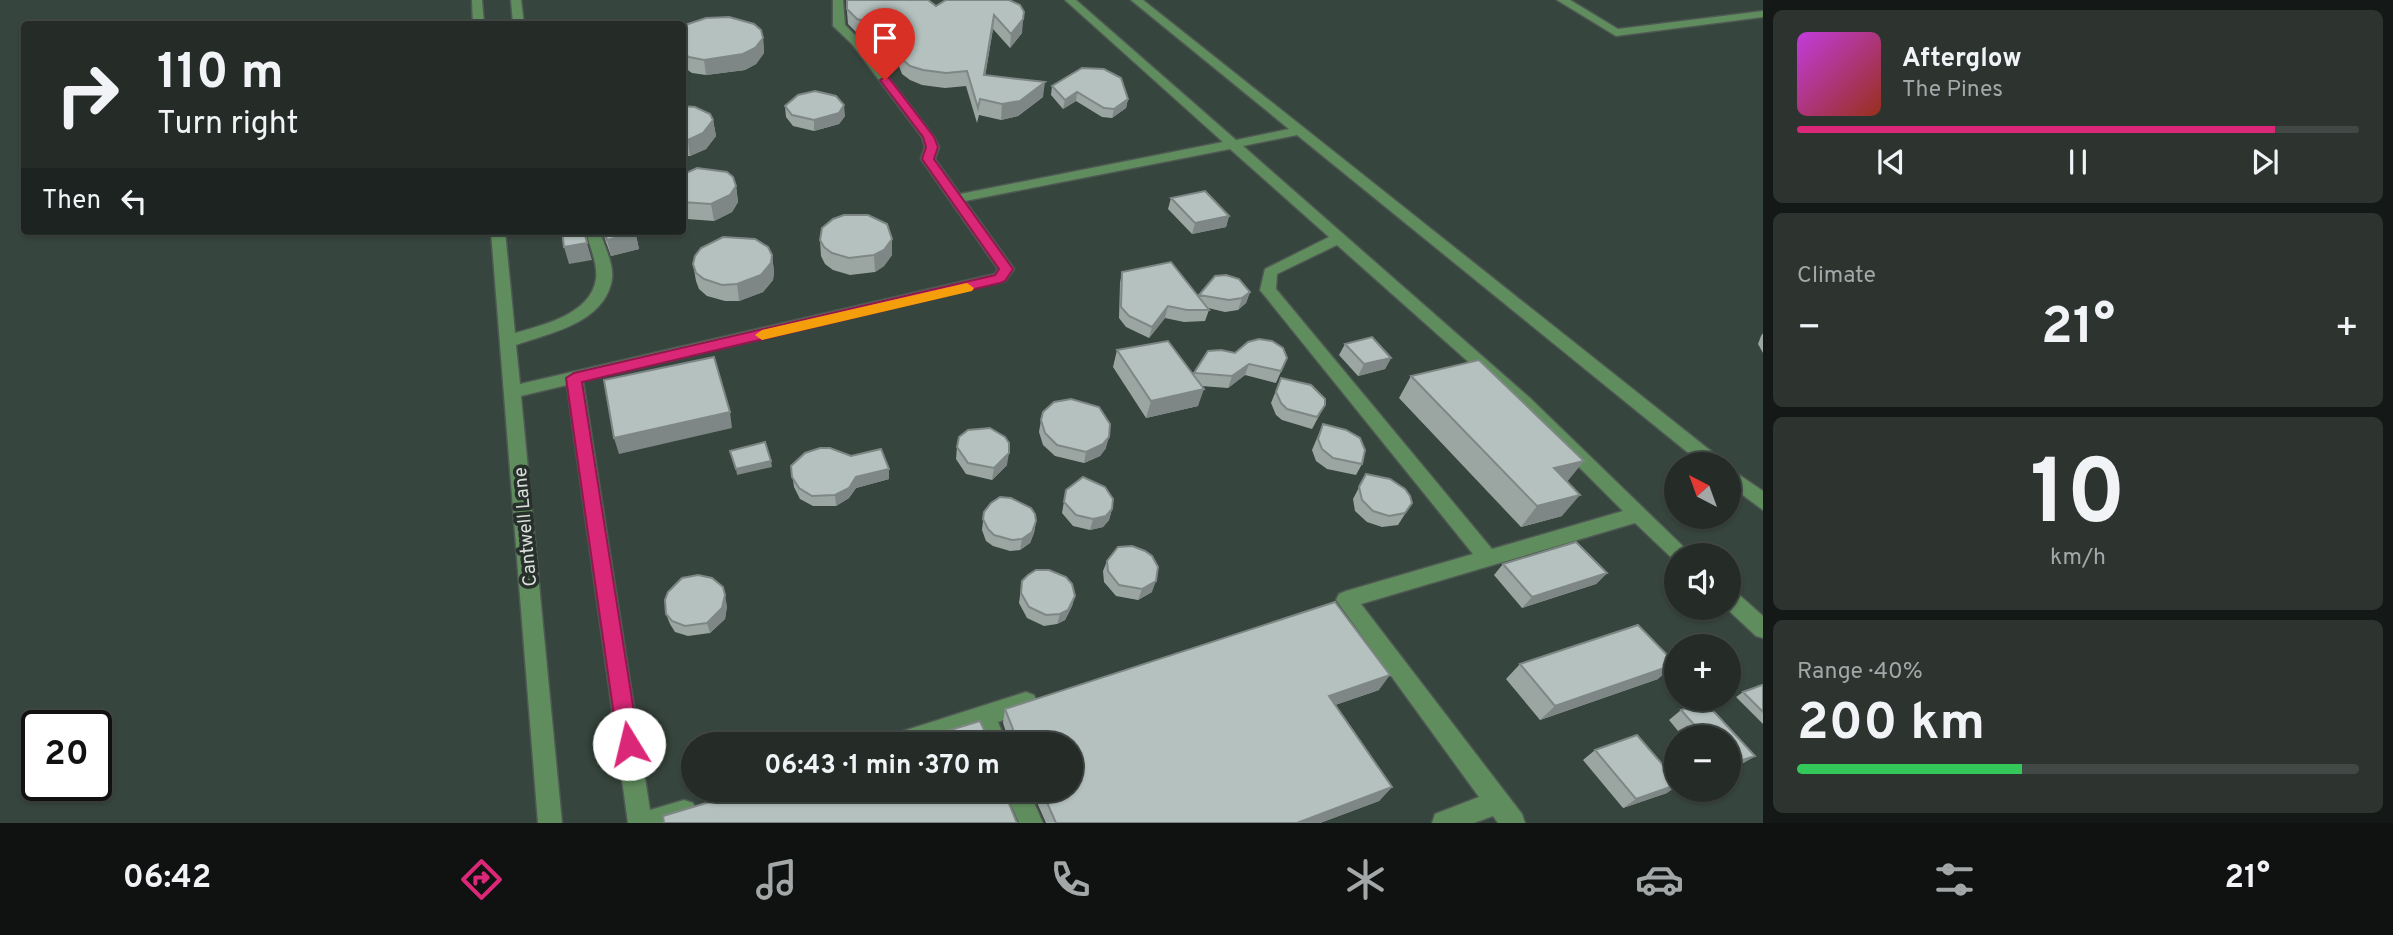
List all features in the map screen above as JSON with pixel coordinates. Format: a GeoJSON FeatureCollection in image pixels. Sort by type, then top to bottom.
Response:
{"type":"FeatureCollection","features":[{"type":"Feature","properties":{"kind":"street"},"geometry":{"type":"LineString","coordinates":[[477,0],[479,21]]}},
{"type":"Feature","properties":{"kind":"street"},"geometry":{"type":"LineString","coordinates":[[516,0],[519,21]]}},
{"type":"Feature","properties":{"kind":"street"},"geometry":{"type":"LineString","coordinates":[[512,392],[1000,278],[1006,269],[928,159],[932,147],[928,137],[856,42],[839,26],[838,0]]}},
{"type":"Feature","properties":{"kind":"street"},"geometry":{"type":"LineString","coordinates":[[1070,0],[1524,402],[1669,543]]}},
{"type":"Feature","properties":{"kind":"street"},"geometry":{"type":"LineString","coordinates":[[1136,0],[1700,452]]}},
{"type":"Feature","properties":{"kind":"street"},"geometry":{"type":"LineString","coordinates":[[1562,0],[1616,33],[1763,14]]}},
{"type":"Feature","properties":{"kind":"street"},"geometry":{"type":"LineString","coordinates":[[956,199],[1299,131]]}},
{"type":"Feature","properties":{"kind":"street","name":"Cantwell Lane"},"geometry":{"type":"LineString","coordinates":[[498,235],[550,823]]}},
{"type":"Feature","properties":{"kind":"street"},"geometry":{"type":"LineString","coordinates":[[507,342],[573,318],[598,298],[604,278],[594,235]]}},
{"type":"Feature","properties":{"kind":"street"},"geometry":{"type":"LineString","coordinates":[[1339,238],[1270,272],[1268,290],[1488,558]]}},
{"type":"Feature","properties":{"kind":"street"},"geometry":{"type":"LineString","coordinates":[[574,378],[640,823]]}},
{"type":"Feature","properties":{"kind":"street"},"geometry":{"type":"LineString","coordinates":[[1741,485],[1763,502]]}},
{"type":"Feature","properties":{"kind":"street"},"geometry":{"type":"LineString","coordinates":[[1320,608],[1638,514]]}},
{"type":"Feature","properties":{"kind":"street"},"geometry":{"type":"LineString","coordinates":[[1346,600],[1513,823]]}},
{"type":"Feature","properties":{"kind":"street"},"geometry":{"type":"LineString","coordinates":[[1741,609],[1763,629]]}},
{"type":"Feature","properties":{"kind":"street"},"geometry":{"type":"LineString","coordinates":[[934,732],[1048,695]]}},
{"type":"Feature","properties":{"kind":"street"},"geometry":{"type":"LineString","coordinates":[[984,716],[991,732]]}},
{"type":"Feature","properties":{"kind":"street"},"geometry":{"type":"LineString","coordinates":[[1022,802],[1031,823]]}},
{"type":"Feature","properties":{"kind":"street"},"geometry":{"type":"LineString","coordinates":[[1444,823],[1497,802]]}},
{"type":"Feature","properties":{"kind":"street"},"geometry":{"type":"LineString","coordinates":[[648,823],[701,806]]}},
{"type":"Feature","properties":{"kind":"shaded area"},"geometry":{"type":"Polygon","coordinates":[[[0,0],[1763,0],[1763,823],[0,823],[0,0]]]}},
{"type":"Feature","properties":{"kind":"building"},"geometry":{"type":"Polygon","coordinates":[[[847,0],[928,0],[936,6],[946,0],[1009,0],[1020,5],[1024,12],[1023,19],[1011,34],[994,15],[984,75],[1045,82],[1020,101],[1002,104],[980,99],[978,108],[967,71],[946,73],[910,66],[899,52],[907,25],[880,25],[857,19],[847,9],[847,0]]]}},
{"type":"Feature","properties":{"kind":"building"},"geometry":{"type":"Polygon","coordinates":[[[729,17],[754,24],[761,30],[763,38],[755,48],[743,54],[704,60],[689,57],[686,55],[686,25],[706,18],[729,17]]]}},
{"type":"Feature","properties":{"kind":"building"},"geometry":{"type":"Polygon","coordinates":[[[1082,68],[1104,69],[1121,78],[1128,99],[1114,109],[1104,108],[1077,92],[1065,100],[1052,86],[1082,68]]]}},
{"type":"Feature","properties":{"kind":"building"},"geometry":{"type":"Polygon","coordinates":[[[815,91],[836,96],[844,105],[839,113],[814,120],[792,115],[785,106],[798,95],[815,91]]]}},
{"type":"Feature","properties":{"kind":"building"},"geometry":{"type":"Polygon","coordinates":[[[686,106],[710,114],[713,120],[703,133],[688,140],[686,106]]]}},
{"type":"Feature","properties":{"kind":"building"},"geometry":{"type":"Polygon","coordinates":[[[697,168],[727,172],[733,177],[736,186],[730,195],[711,204],[686,202],[686,173],[697,168]]]}},
{"type":"Feature","properties":{"kind":"building"},"geometry":{"type":"Polygon","coordinates":[[[1205,191],[1229,216],[1195,223],[1171,198],[1205,191]]]}},
{"type":"Feature","properties":{"kind":"building"},"geometry":{"type":"Polygon","coordinates":[[[844,215],[868,215],[887,224],[892,239],[884,250],[874,255],[849,258],[832,253],[820,240],[822,228],[833,219],[844,215]]]}},
{"type":"Feature","properties":{"kind":"building"},"geometry":{"type":"Polygon","coordinates":[[[562,235],[585,235],[587,243],[564,247],[562,235]]]}},
{"type":"Feature","properties":{"kind":"building"},"geometry":{"type":"Polygon","coordinates":[[[605,235],[627,235],[607,240],[605,235]]]}},
{"type":"Feature","properties":{"kind":"building"},"geometry":{"type":"Polygon","coordinates":[[[723,237],[755,239],[768,247],[772,255],[771,263],[761,275],[737,284],[722,285],[704,279],[696,273],[693,264],[695,256],[701,248],[723,237]]]}},
{"type":"Feature","properties":{"kind":"building"},"geometry":{"type":"Polygon","coordinates":[[[1171,262],[1209,310],[1187,310],[1168,306],[1152,327],[1129,316],[1121,307],[1122,272],[1171,262]]]}},
{"type":"Feature","properties":{"kind":"building"},"geometry":{"type":"Polygon","coordinates":[[[1226,275],[1239,279],[1250,292],[1242,298],[1229,300],[1199,295],[1215,276],[1226,275]]]}},
{"type":"Feature","properties":{"kind":"building"},"geometry":{"type":"Polygon","coordinates":[[[1372,337],[1391,358],[1364,364],[1345,344],[1372,337]]]}},
{"type":"Feature","properties":{"kind":"building"},"geometry":{"type":"Polygon","coordinates":[[[1259,339],[1272,341],[1283,348],[1287,358],[1281,371],[1249,364],[1232,376],[1194,373],[1208,351],[1235,353],[1248,342],[1259,339]]]}},
{"type":"Feature","properties":{"kind":"building"},"geometry":{"type":"Polygon","coordinates":[[[1168,341],[1204,389],[1151,401],[1117,350],[1168,341]]]}},
{"type":"Feature","properties":{"kind":"building"},"geometry":{"type":"Polygon","coordinates":[[[714,357],[730,412],[614,438],[604,380],[714,357]]]}},
{"type":"Feature","properties":{"kind":"building"},"geometry":{"type":"Polygon","coordinates":[[[1479,360],[1584,461],[1554,468],[1580,495],[1537,506],[1411,376],[1479,360]]]}},
{"type":"Feature","properties":{"kind":"building"},"geometry":{"type":"Polygon","coordinates":[[[1281,378],[1311,385],[1325,399],[1325,405],[1317,417],[1287,409],[1281,403],[1276,392],[1281,378]]]}},
{"type":"Feature","properties":{"kind":"building"},"geometry":{"type":"Polygon","coordinates":[[[1071,399],[1099,407],[1110,424],[1109,437],[1103,444],[1086,452],[1057,445],[1045,433],[1041,420],[1043,412],[1054,402],[1071,399]]]}},
{"type":"Feature","properties":{"kind":"building"},"geometry":{"type":"Polygon","coordinates":[[[1323,424],[1346,430],[1360,438],[1365,450],[1362,464],[1333,458],[1322,449],[1318,439],[1323,424]]]}},
{"type":"Feature","properties":{"kind":"building"},"geometry":{"type":"Polygon","coordinates":[[[990,428],[1005,437],[1009,443],[1009,453],[994,468],[968,463],[957,447],[959,437],[968,430],[990,428]]]}},
{"type":"Feature","properties":{"kind":"building"},"geometry":{"type":"Polygon","coordinates":[[[765,442],[771,461],[736,469],[730,451],[765,442]]]}},
{"type":"Feature","properties":{"kind":"building"},"geometry":{"type":"Polygon","coordinates":[[[830,448],[851,456],[881,449],[889,469],[856,477],[849,488],[835,495],[812,496],[799,488],[792,477],[791,466],[805,453],[830,448]]]}},
{"type":"Feature","properties":{"kind":"building"},"geometry":{"type":"Polygon","coordinates":[[[1366,474],[1390,479],[1405,489],[1412,503],[1405,513],[1389,516],[1373,511],[1362,500],[1359,487],[1366,474]]]}},
{"type":"Feature","properties":{"kind":"building"},"geometry":{"type":"Polygon","coordinates":[[[1083,477],[1105,487],[1113,499],[1112,509],[1106,516],[1093,519],[1076,515],[1064,502],[1066,490],[1083,477]]]}},
{"type":"Feature","properties":{"kind":"building"},"geometry":{"type":"Polygon","coordinates":[[[1000,497],[1011,498],[1031,508],[1036,521],[1032,532],[1022,539],[1012,540],[994,535],[988,529],[983,519],[984,512],[1000,497]]]}},
{"type":"Feature","properties":{"kind":"building"},"geometry":{"type":"Polygon","coordinates":[[[1576,542],[1607,573],[1532,597],[1503,564],[1576,542]]]}},
{"type":"Feature","properties":{"kind":"building"},"geometry":{"type":"Polygon","coordinates":[[[1132,546],[1152,556],[1158,567],[1156,581],[1142,589],[1119,585],[1108,571],[1107,561],[1118,547],[1132,546]]]}},
{"type":"Feature","properties":{"kind":"building"},"geometry":{"type":"Polygon","coordinates":[[[1036,570],[1049,570],[1066,577],[1072,584],[1075,596],[1068,610],[1060,614],[1046,615],[1029,607],[1021,593],[1022,581],[1036,570]]]}},
{"type":"Feature","properties":{"kind":"building"},"geometry":{"type":"Polygon","coordinates":[[[698,575],[712,578],[723,587],[725,595],[722,608],[707,623],[685,626],[672,621],[666,614],[665,600],[668,592],[682,578],[698,575]]]}},
{"type":"Feature","properties":{"kind":"building"},"geometry":{"type":"Polygon","coordinates":[[[1335,602],[1390,675],[1329,696],[1392,787],[1297,823],[1056,823],[1047,802],[1083,802],[1083,732],[1011,732],[1013,729],[1005,709],[1335,602]]]}},
{"type":"Feature","properties":{"kind":"building"},"geometry":{"type":"Polygon","coordinates":[[[1638,625],[1664,652],[1664,668],[1555,706],[1520,664],[1638,625]]]}},
{"type":"Feature","properties":{"kind":"building"},"geometry":{"type":"Polygon","coordinates":[[[1763,686],[1763,712],[1743,692],[1763,686]]]}},
{"type":"Feature","properties":{"kind":"building"},"geometry":{"type":"Polygon","coordinates":[[[1682,711],[1713,711],[1726,725],[1694,725],[1682,711]]]}},
{"type":"Feature","properties":{"kind":"building"},"geometry":{"type":"Polygon","coordinates":[[[980,721],[985,732],[944,732],[980,721]]]}},
{"type":"Feature","properties":{"kind":"building"},"geometry":{"type":"Polygon","coordinates":[[[1637,735],[1664,766],[1664,789],[1636,799],[1595,750],[1637,735]]]}},
{"type":"Feature","properties":{"kind":"building"},"geometry":{"type":"Polygon","coordinates":[[[1741,741],[1755,756],[1741,760],[1741,741]]]}},
{"type":"Feature","properties":{"kind":"building"},"geometry":{"type":"Polygon","coordinates":[[[710,802],[1008,802],[1017,823],[664,823],[663,816],[710,802]]]}},
{"type":"Feature","properties":{"kind":"slow traffic"},"geometry":{"type":"LineString","coordinates":[[762,335],[967,288]]}},
{"type":"Feature","properties":{"kind":"route"},"geometry":{"type":"LineString","coordinates":[[629,744],[574,378],[1000,278],[1006,269],[928,159],[932,147],[928,137],[885,80]]}}]}
